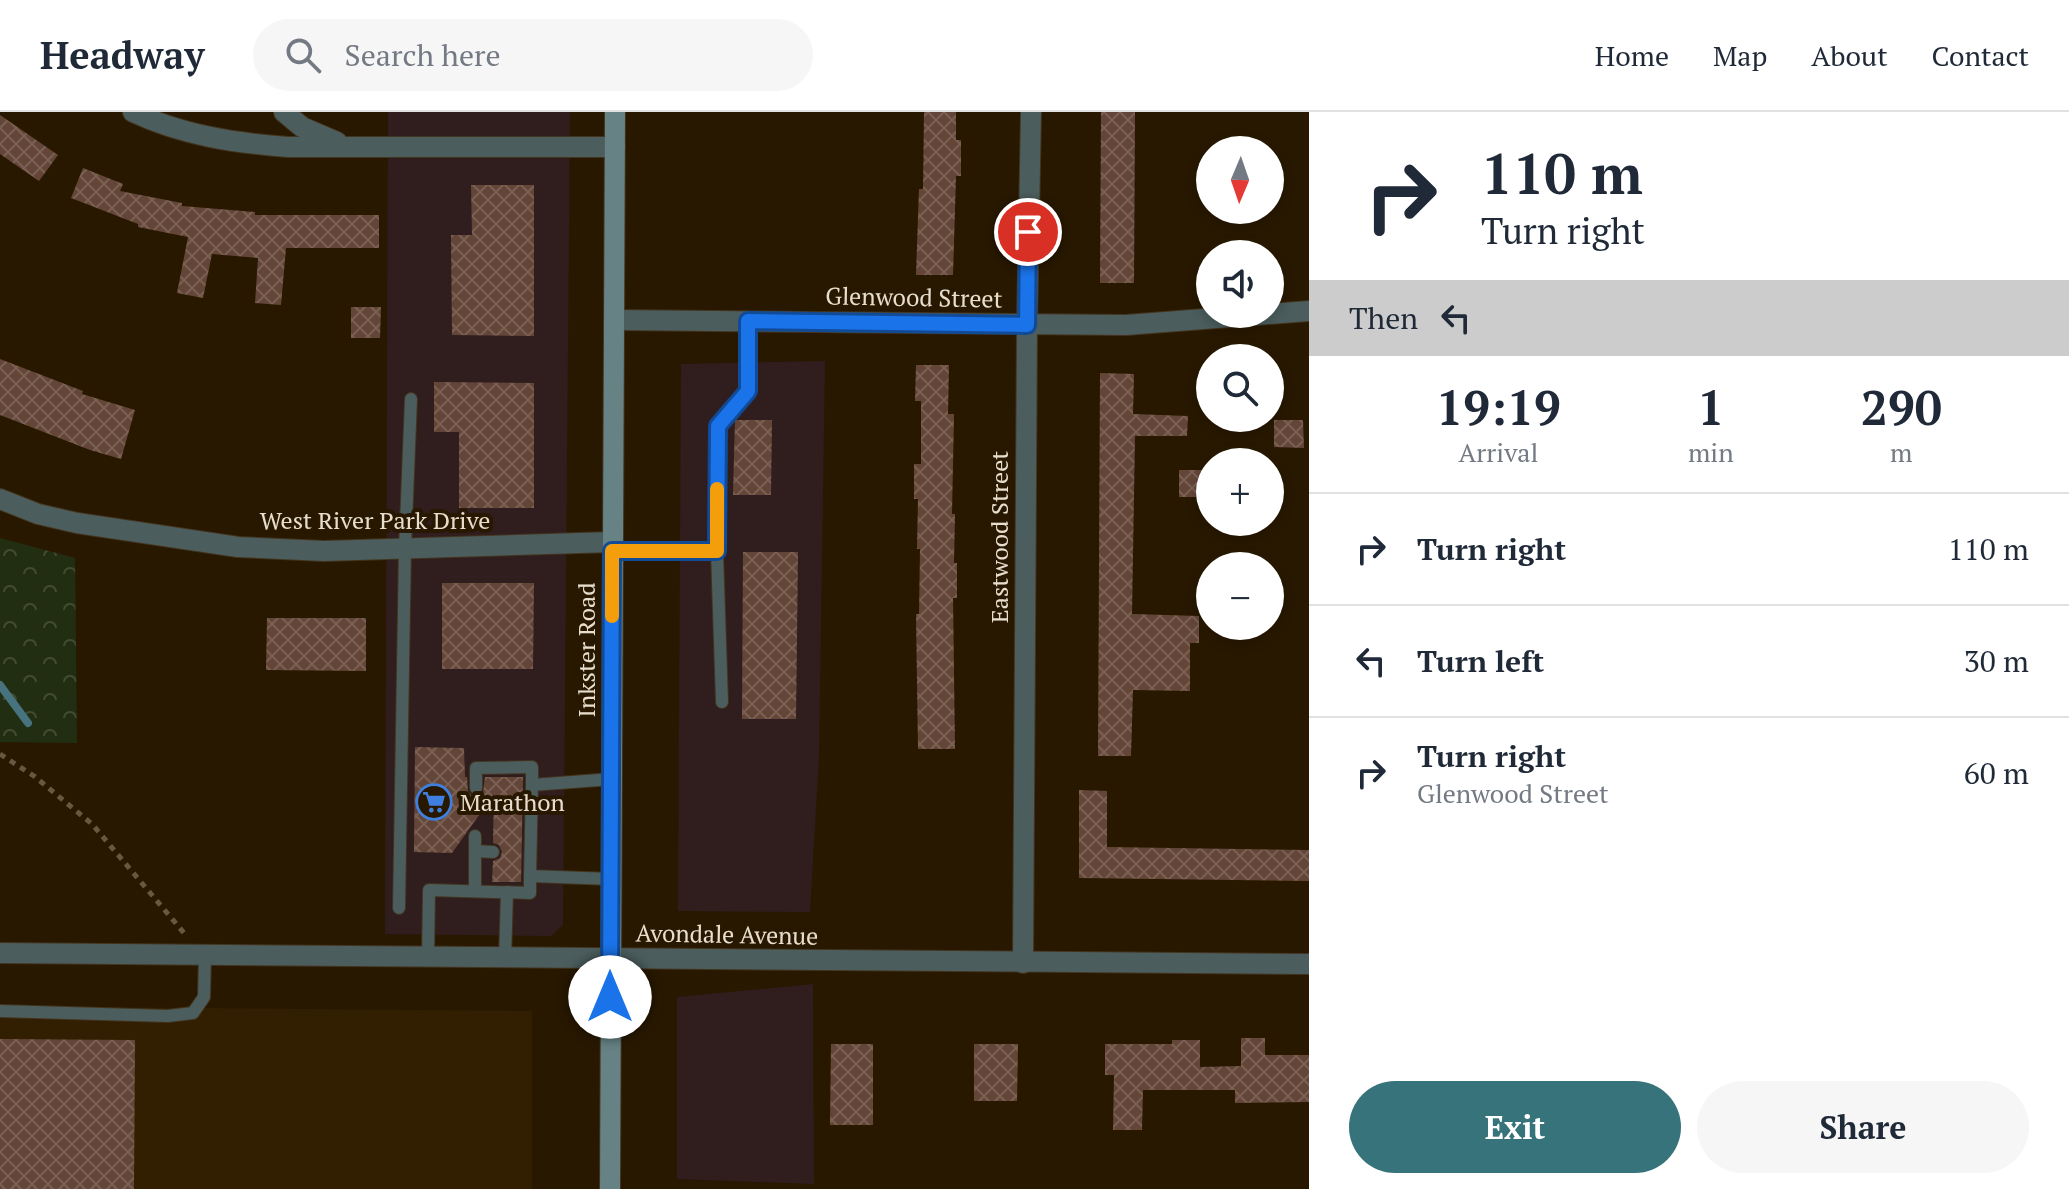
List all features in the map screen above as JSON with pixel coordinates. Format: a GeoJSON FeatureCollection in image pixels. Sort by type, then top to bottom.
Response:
{"type":"FeatureCollection","features":[{"type":"Feature","properties":{"kind":"main road","name":"Inkster Road"},"geometry":{"type":"LineString","coordinates":[[610,1189],[615,112]]}},
{"type":"Feature","properties":{"kind":"street"},"geometry":{"type":"LineString","coordinates":[[133,112],[187,132],[243,144],[288,147],[615,147]]}},
{"type":"Feature","properties":{"kind":"street"},"geometry":{"type":"LineString","coordinates":[[284,112],[302,127],[326,139],[352,146]]}},
{"type":"Feature","properties":{"kind":"street","name":"Eastwood Street"},"geometry":{"type":"LineString","coordinates":[[1023,963],[1031,112]]}},
{"type":"Feature","properties":{"kind":"street","name":"Glenwood Street"},"geometry":{"type":"LineString","coordinates":[[614,320],[1126,325],[1309,311]]}},
{"type":"Feature","properties":{"kind":"street","name":"West River Park Drive"},"geometry":{"type":"LineString","coordinates":[[0,499],[38,514],[77,523],[223,545],[324,551],[612,547]]}},
{"type":"Feature","properties":{"kind":"street","name":"Avondale Avenue"},"geometry":{"type":"LineString","coordinates":[[0,953],[1309,964]]}},
{"type":"Feature","properties":{"kind":"lane"},"geometry":{"type":"LineString","coordinates":[[722,702],[717,551],[718,426],[748,391],[748,321]]}},
{"type":"Feature","properties":{"kind":"lane"},"geometry":{"type":"LineString","coordinates":[[399,908],[405,548],[411,399]]}},
{"type":"Feature","properties":{"kind":"lane"},"geometry":{"type":"LineString","coordinates":[[612,547],[717,551]]}},
{"type":"Feature","properties":{"kind":"lane"},"geometry":{"type":"LineString","coordinates":[[428,957],[429,890],[530,893],[528,851],[532,767],[476,768],[476,788]]}},
{"type":"Feature","properties":{"kind":"lane"},"geometry":{"type":"LineString","coordinates":[[532,785],[612,779]]}},
{"type":"Feature","properties":{"kind":"lane"},"geometry":{"type":"LineString","coordinates":[[475,836],[475,891]]}},
{"type":"Feature","properties":{"kind":"lane"},"geometry":{"type":"LineString","coordinates":[[475,851],[493,852]]}},
{"type":"Feature","properties":{"kind":"lane"},"geometry":{"type":"LineString","coordinates":[[530,876],[611,879]]}},
{"type":"Feature","properties":{"kind":"lane"},"geometry":{"type":"LineString","coordinates":[[505,958],[507,892]]}},
{"type":"Feature","properties":{"kind":"lane"},"geometry":{"type":"LineString","coordinates":[[0,1011],[168,1016],[193,1013],[204,997],[205,955]]}},
{"type":"Feature","properties":{"kind":"path"},"geometry":{"type":"LineString","coordinates":[[0,754],[34,776],[92,824],[205,955]]}},
{"type":"Feature","properties":{"kind":"shaded area"},"geometry":{"type":"Polygon","coordinates":[[[388,112],[570,112],[563,925],[551,936],[385,934],[388,112]]]}},
{"type":"Feature","properties":{"kind":"shaded area"},"geometry":{"type":"Polygon","coordinates":[[[825,361],[819,756],[810,912],[678,911],[681,364],[825,361]]]}},
{"type":"Feature","properties":{"kind":"shaded area"},"geometry":{"type":"Polygon","coordinates":[[[813,984],[814,1184],[677,1179],[677,997],[813,984]]]}},
{"type":"Feature","properties":{"kind":"shaded area"},"geometry":{"type":"Polygon","coordinates":[[[0,1006],[532,1011],[532,1189],[0,1189],[0,1006]]]}},
{"type":"Feature","properties":{"kind":"green space"},"geometry":{"type":"Polygon","coordinates":[[[0,538],[75,558],[77,743],[0,742],[0,538]]]}},
{"type":"Feature","properties":{"kind":"building"},"geometry":{"type":"Polygon","coordinates":[[[924,112],[956,112],[956,140],[961,140],[961,176],[956,176],[953,275],[916,275],[919,189],[923,189],[924,112]]]}},
{"type":"Feature","properties":{"kind":"building"},"geometry":{"type":"Polygon","coordinates":[[[1101,112],[1135,112],[1134,283],[1100,283],[1101,112]]]}},
{"type":"Feature","properties":{"kind":"building"},"geometry":{"type":"Polygon","coordinates":[[[0,115],[58,155],[39,181],[0,154],[0,115]]]}},
{"type":"Feature","properties":{"kind":"building"},"geometry":{"type":"Polygon","coordinates":[[[83,168],[123,184],[120,191],[182,203],[182,206],[255,212],[255,215],[379,215],[379,248],[286,248],[281,305],[255,303],[258,258],[212,254],[203,298],[177,293],[188,237],[138,227],[138,224],[71,198],[83,168]]]}},
{"type":"Feature","properties":{"kind":"building"},"geometry":{"type":"Polygon","coordinates":[[[471,185],[534,185],[534,336],[452,335],[451,235],[472,235],[471,185]]]}},
{"type":"Feature","properties":{"kind":"building"},"geometry":{"type":"Polygon","coordinates":[[[351,307],[381,307],[380,338],[351,338],[351,307]]]}},
{"type":"Feature","properties":{"kind":"building"},"geometry":{"type":"Polygon","coordinates":[[[0,359],[83,391],[82,394],[135,410],[121,459],[0,415],[0,359]]]}},
{"type":"Feature","properties":{"kind":"building"},"geometry":{"type":"Polygon","coordinates":[[[916,365],[949,365],[948,414],[954,414],[952,514],[955,514],[954,563],[957,563],[957,598],[953,598],[955,749],[918,749],[916,614],[919,614],[920,549],[917,549],[918,499],[914,499],[914,464],[921,464],[921,401],[915,401],[916,365]]]}},
{"type":"Feature","properties":{"kind":"building"},"geometry":{"type":"Polygon","coordinates":[[[1100,373],[1134,374],[1133,414],[1188,416],[1187,436],[1135,436],[1132,614],[1196,616],[1196,640],[1199,643],[1190,643],[1190,691],[1133,690],[1131,756],[1098,756],[1100,373]]]}},
{"type":"Feature","properties":{"kind":"building"},"geometry":{"type":"Polygon","coordinates":[[[434,382],[534,383],[534,508],[459,508],[459,432],[434,432],[434,382]]]}},
{"type":"Feature","properties":{"kind":"building"},"geometry":{"type":"Polygon","coordinates":[[[735,420],[772,420],[771,495],[733,495],[735,420]]]}},
{"type":"Feature","properties":{"kind":"building"},"geometry":{"type":"Polygon","coordinates":[[[1284,420],[1303,420],[1304,448],[1274,447],[1274,432],[1284,432],[1284,420]]]}},
{"type":"Feature","properties":{"kind":"building"},"geometry":{"type":"Polygon","coordinates":[[[1179,470],[1196,470],[1196,497],[1179,497],[1179,470]]]}},
{"type":"Feature","properties":{"kind":"building"},"geometry":{"type":"Polygon","coordinates":[[[743,552],[798,552],[796,719],[742,719],[743,552]]]}},
{"type":"Feature","properties":{"kind":"building"},"geometry":{"type":"Polygon","coordinates":[[[442,583],[534,583],[533,669],[442,669],[442,583]]]}},
{"type":"Feature","properties":{"kind":"building"},"geometry":{"type":"Polygon","coordinates":[[[267,618],[366,618],[366,671],[266,670],[267,618]]]}},
{"type":"Feature","properties":{"kind":"building"},"geometry":{"type":"Polygon","coordinates":[[[415,747],[464,748],[465,777],[472,796],[483,793],[485,777],[523,777],[521,882],[492,882],[493,861],[500,858],[502,852],[499,845],[493,843],[494,794],[452,853],[414,852],[415,747]]]}},
{"type":"Feature","properties":{"kind":"building"},"geometry":{"type":"Polygon","coordinates":[[[1079,790],[1107,791],[1107,847],[1309,850],[1309,881],[1079,878],[1079,790]]]}},
{"type":"Feature","properties":{"kind":"building"},"geometry":{"type":"Polygon","coordinates":[[[1241,1038],[1265,1038],[1265,1055],[1309,1055],[1309,1102],[1235,1103],[1235,1090],[1143,1090],[1142,1130],[1113,1130],[1114,1075],[1105,1075],[1105,1044],[1172,1044],[1172,1040],[1200,1040],[1200,1067],[1241,1066],[1241,1038]]]}},
{"type":"Feature","properties":{"kind":"building"},"geometry":{"type":"Polygon","coordinates":[[[0,1039],[135,1040],[134,1189],[0,1189],[0,1039]]]}},
{"type":"Feature","properties":{"kind":"building"},"geometry":{"type":"Polygon","coordinates":[[[831,1044],[873,1044],[873,1125],[830,1125],[831,1044]]]}},
{"type":"Feature","properties":{"kind":"building"},"geometry":{"type":"Polygon","coordinates":[[[974,1044],[1018,1044],[1017,1101],[974,1101],[974,1044]]]}},
{"type":"Feature","properties":{"kind":"waterway"},"geometry":{"type":"LineString","coordinates":[[0,685],[28,723]]}},
{"type":"Feature","properties":{"kind":"slow traffic"},"geometry":{"type":"LineString","coordinates":[[612,616],[612,551],[717,551],[717,489]]}},
{"type":"Feature","properties":{"kind":"place","name":"Marathon"},"geometry":{"type":"Point","coordinates":[434,802]}},
{"type":"Feature","properties":{"kind":"route"},"geometry":{"type":"LineString","coordinates":[[610,997],[612,551],[717,551],[718,426],[748,391],[748,321],[1027,325],[1028,232]]}}]}
